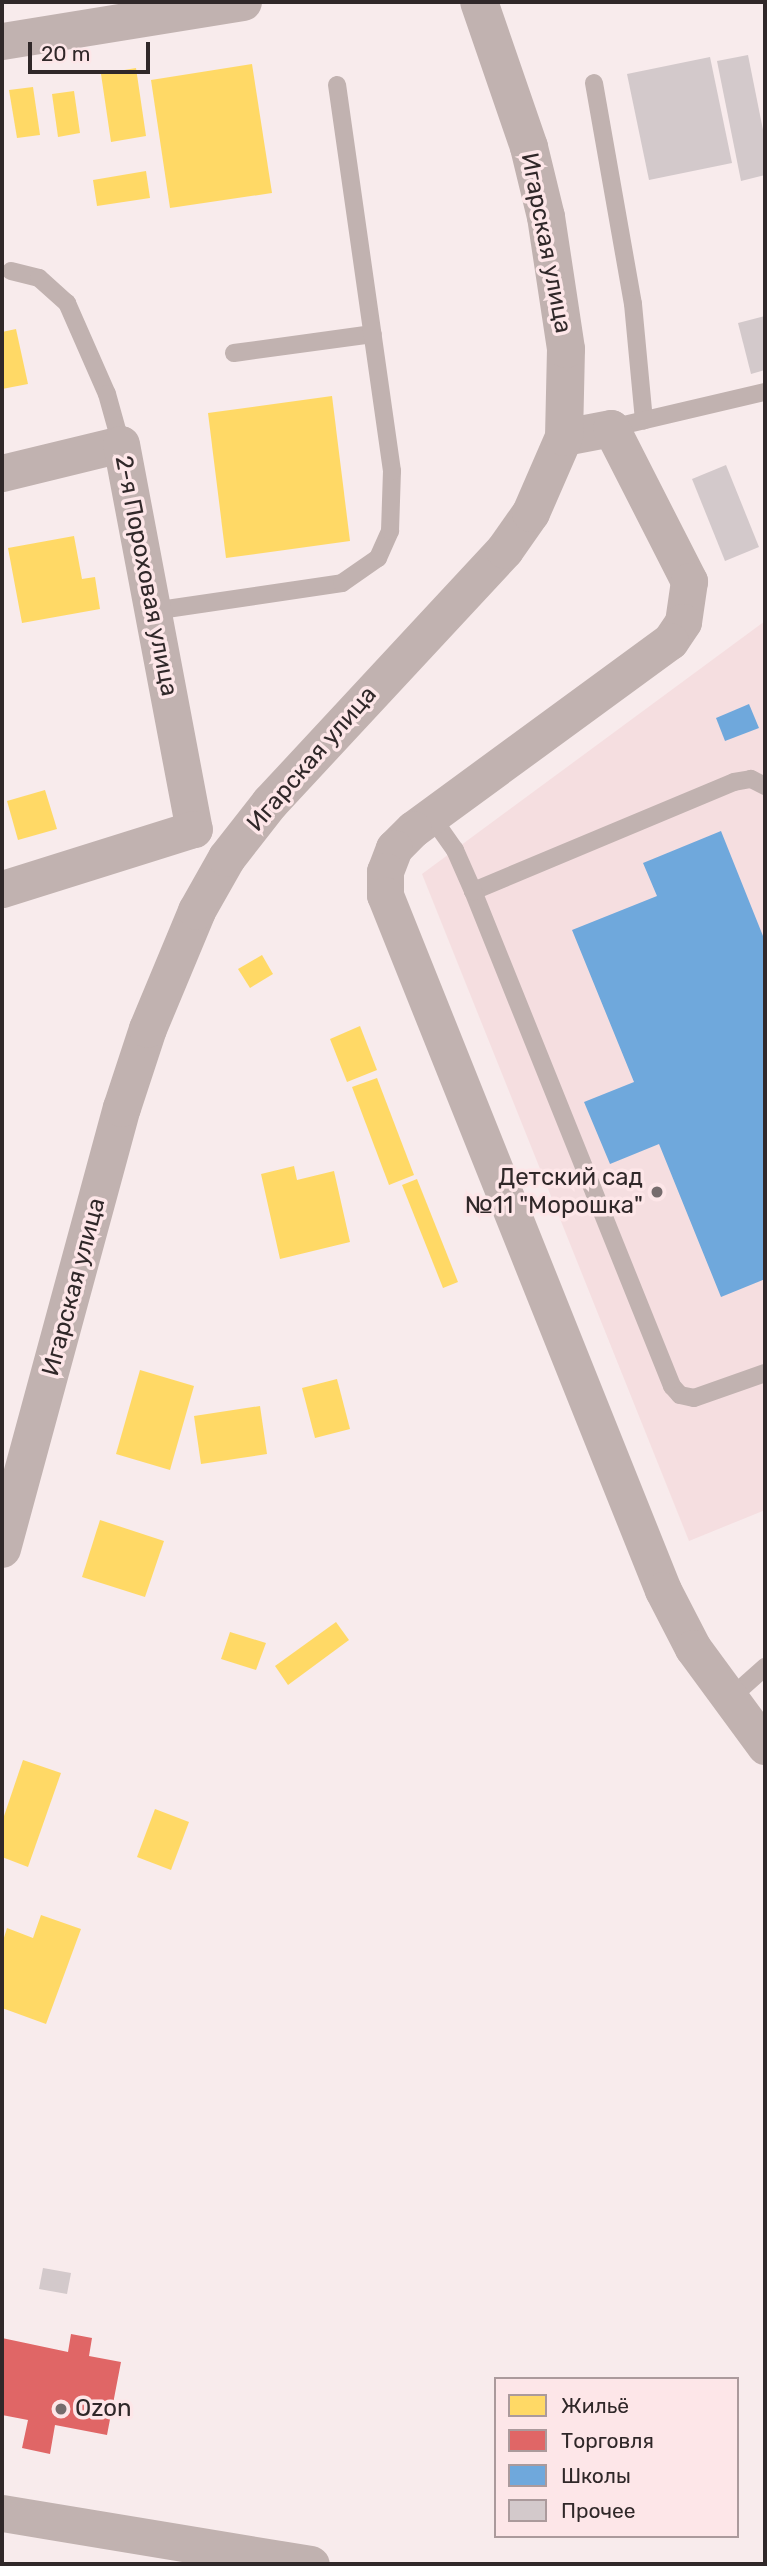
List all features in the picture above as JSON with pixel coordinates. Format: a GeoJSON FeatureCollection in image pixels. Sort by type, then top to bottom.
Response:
{"type":"FeatureCollection","features":[{"type":"Feature","properties":{"kind":"street"},"geometry":{"type":"LineString","coordinates":[[2,41],[243,2]]}},
{"type":"Feature","properties":{"kind":"street","name":"Игарская улица"},"geometry":{"type":"LineString","coordinates":[[2,1549],[122,1108],[173,963],[227,858],[328,737],[505,550],[531,513],[564,437],[566,349],[546,217],[529,147],[479,2]]}},
{"type":"Feature","properties":{"kind":"street"},"geometry":{"type":"LineString","coordinates":[[564,437],[627,424],[690,581],[683,622],[670,641],[431,816],[394,849],[385,871],[385,895],[621,1493],[692,1648],[728,1700],[765,1746]]}},
{"type":"Feature","properties":{"kind":"street","name":"2-я Пороховая улица"},"geometry":{"type":"LineString","coordinates":[[2,473],[121,444],[194,829]]}},
{"type":"Feature","properties":{"kind":"street"},"geometry":{"type":"LineString","coordinates":[[2,889],[194,829],[227,858]]}},
{"type":"Feature","properties":{"kind":"street"},"geometry":{"type":"LineString","coordinates":[[2,2512],[312,2564]]}},
{"type":"Feature","properties":{"kind":"lane"},"geometry":{"type":"LineString","coordinates":[[594,83],[633,304],[627,424],[765,392]]}},
{"type":"Feature","properties":{"kind":"lane"},"geometry":{"type":"LineString","coordinates":[[153,611],[342,583],[378,558],[390,531],[392,471],[337,85]]}},
{"type":"Feature","properties":{"kind":"lane"},"geometry":{"type":"LineString","coordinates":[[11,271],[53,286],[67,303],[107,394],[121,444]]}},
{"type":"Feature","properties":{"kind":"lane"},"geometry":{"type":"LineString","coordinates":[[234,353],[373,334]]}},
{"type":"Feature","properties":{"kind":"lane"},"geometry":{"type":"LineString","coordinates":[[473,891],[734,782],[751,779],[765,786]]}},
{"type":"Feature","properties":{"kind":"lane"},"geometry":{"type":"LineString","coordinates":[[431,816],[455,850],[473,891],[672,1386],[680,1395],[694,1398],[765,1373]]}},
{"type":"Feature","properties":{"kind":"lane"},"geometry":{"type":"LineString","coordinates":[[728,1700],[765,1667]]}},
{"type":"Feature","properties":{"kind":"shaded area","name":"Детский сад №11 \"Морошка\""},"geometry":{"type":"Polygon","coordinates":[[[765,621],[765,1510],[689,1541],[422,874],[765,621]]]}},
{"type":"Feature","properties":{"kind":"building: Жильё"},"geometry":{"type":"Polygon","coordinates":[[[252,64],[272,193],[170,208],[151,80],[252,64]]]}},
{"type":"Feature","properties":{"kind":"building: Жильё"},"geometry":{"type":"Polygon","coordinates":[[[136,68],[146,136],[111,142],[101,74],[136,68]]]}},
{"type":"Feature","properties":{"kind":"building: Жильё"},"geometry":{"type":"Polygon","coordinates":[[[33,87],[40,135],[17,138],[9,90],[33,87]]]}},
{"type":"Feature","properties":{"kind":"building: Жильё"},"geometry":{"type":"Polygon","coordinates":[[[74,91],[80,133],[58,137],[52,94],[74,91]]]}},
{"type":"Feature","properties":{"kind":"building: Жильё"},"geometry":{"type":"Polygon","coordinates":[[[146,171],[150,198],[97,206],[93,180],[146,171]]]}},
{"type":"Feature","properties":{"kind":"building: Жильё"},"geometry":{"type":"Polygon","coordinates":[[[16,329],[28,384],[2,389],[2,332],[16,329]]]}},
{"type":"Feature","properties":{"kind":"building: Жильё"},"geometry":{"type":"Polygon","coordinates":[[[332,396],[350,541],[226,558],[208,413],[332,396]]]}},
{"type":"Feature","properties":{"kind":"building: Жильё"},"geometry":{"type":"Polygon","coordinates":[[[74,536],[82,579],[95,577],[100,609],[22,623],[8,548],[74,536]]]}},
{"type":"Feature","properties":{"kind":"building: Жильё"},"geometry":{"type":"Polygon","coordinates":[[[45,790],[57,829],[18,840],[7,801],[45,790]]]}},
{"type":"Feature","properties":{"kind":"building: Жильё"},"geometry":{"type":"Polygon","coordinates":[[[262,955],[273,974],[250,988],[238,969],[262,955]]]}},
{"type":"Feature","properties":{"kind":"building: Жильё"},"geometry":{"type":"Polygon","coordinates":[[[360,1026],[377,1070],[347,1082],[330,1039],[360,1026]]]}},
{"type":"Feature","properties":{"kind":"building: Жильё"},"geometry":{"type":"Polygon","coordinates":[[[377,1078],[414,1175],[389,1185],[352,1087],[377,1078]]]}},
{"type":"Feature","properties":{"kind":"building: Жильё"},"geometry":{"type":"Polygon","coordinates":[[[294,1166],[297,1180],[334,1171],[350,1242],[280,1259],[261,1174],[294,1166]]]}},
{"type":"Feature","properties":{"kind":"building: Жильё"},"geometry":{"type":"Polygon","coordinates":[[[417,1179],[458,1282],[443,1288],[402,1185],[417,1179]]]}},
{"type":"Feature","properties":{"kind":"building: Жильё"},"geometry":{"type":"Polygon","coordinates":[[[140,1370],[194,1386],[170,1470],[116,1454],[140,1370]]]}},
{"type":"Feature","properties":{"kind":"building: Жильё"},"geometry":{"type":"Polygon","coordinates":[[[337,1379],[350,1429],[315,1438],[302,1388],[337,1379]]]}},
{"type":"Feature","properties":{"kind":"building: Жильё"},"geometry":{"type":"Polygon","coordinates":[[[260,1406],[267,1454],[201,1464],[194,1416],[260,1406]]]}},
{"type":"Feature","properties":{"kind":"building: Жильё"},"geometry":{"type":"Polygon","coordinates":[[[100,1520],[164,1541],[145,1597],[82,1577],[100,1520]]]}},
{"type":"Feature","properties":{"kind":"building: Жильё"},"geometry":{"type":"Polygon","coordinates":[[[336,1622],[349,1640],[288,1685],[275,1666],[336,1622]]]}},
{"type":"Feature","properties":{"kind":"building: Жильё"},"geometry":{"type":"Polygon","coordinates":[[[230,1632],[266,1643],[256,1670],[221,1659],[230,1632]]]}},
{"type":"Feature","properties":{"kind":"building: Жильё"},"geometry":{"type":"Polygon","coordinates":[[[23,1760],[61,1773],[28,1867],[2,1857],[2,1822],[23,1760]]]}},
{"type":"Feature","properties":{"kind":"building: Жильё"},"geometry":{"type":"Polygon","coordinates":[[[155,1809],[189,1822],[171,1870],[137,1857],[155,1809]]]}},
{"type":"Feature","properties":{"kind":"building: Жильё"},"geometry":{"type":"Polygon","coordinates":[[[41,1915],[81,1929],[46,2024],[2,2008],[2,1944],[7,1928],[33,1938],[41,1915]]]}},
{"type":"Feature","properties":{"kind":"building: Торговля"},"geometry":{"type":"Polygon","coordinates":[[[71,2334],[92,2338],[89,2356],[121,2362],[107,2435],[55,2425],[50,2454],[22,2448],[28,2420],[2,2415],[2,2338],[68,2352],[71,2334]]]}},
{"type":"Feature","properties":{"kind":"building: Школы"},"geometry":{"type":"Polygon","coordinates":[[[749,704],[759,728],[725,741],[716,718],[749,704]]]}},
{"type":"Feature","properties":{"kind":"building: Школы"},"geometry":{"type":"Polygon","coordinates":[[[721,831],[765,941],[765,1279],[721,1297],[659,1144],[610,1164],[584,1102],[634,1082],[572,930],[657,896],[643,863],[721,831]]]}},
{"type":"Feature","properties":{"kind":"building: Прочее"},"geometry":{"type":"Polygon","coordinates":[[[748,55],[765,140],[765,175],[741,181],[717,61],[748,55]]]}},
{"type":"Feature","properties":{"kind":"building: Прочее"},"geometry":{"type":"Polygon","coordinates":[[[710,57],[732,163],[649,180],[627,74],[710,57]]]}},
{"type":"Feature","properties":{"kind":"building: Прочее"},"geometry":{"type":"Polygon","coordinates":[[[765,316],[765,370],[751,374],[738,323],[765,316]]]}},
{"type":"Feature","properties":{"kind":"building: Прочее"},"geometry":{"type":"Polygon","coordinates":[[[726,465],[759,547],[725,561],[692,479],[726,465]]]}},
{"type":"Feature","properties":{"kind":"building: Прочее"},"geometry":{"type":"Polygon","coordinates":[[[43,2268],[71,2273],[67,2294],[39,2289],[43,2268]]]}},
{"type":"Feature","properties":{"kind":"place","name":"Детский сад №11 \"Морошка\""},"geometry":{"type":"Point","coordinates":[657,1192]}},
{"type":"Feature","properties":{"kind":"place","name":"Ozon"},"geometry":{"type":"Point","coordinates":[61,2409]}}]}
